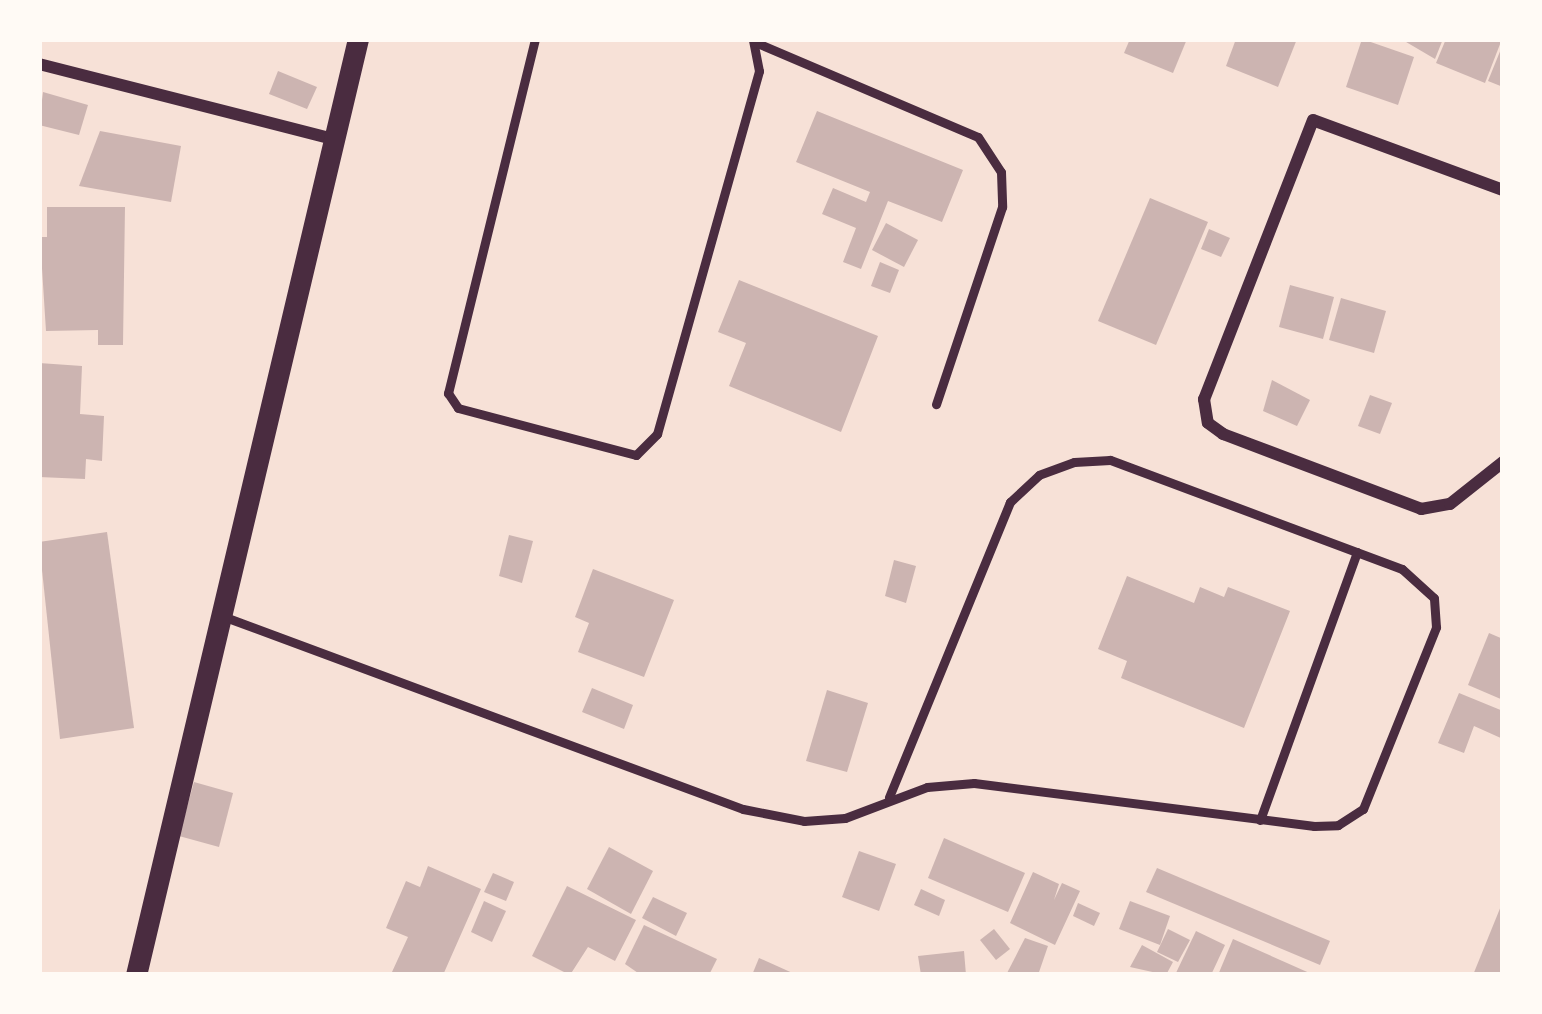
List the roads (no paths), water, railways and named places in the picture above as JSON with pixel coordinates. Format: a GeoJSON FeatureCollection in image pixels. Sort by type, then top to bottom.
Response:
{"type":"FeatureCollection","features":[{"type":"Feature","properties":{"kind":"street"},"geometry":{"type":"LineString","coordinates":[[136,975],[225,616],[358,39]]}},
{"type":"Feature","properties":{"kind":"street"},"geometry":{"type":"LineString","coordinates":[[39,64],[334,139]]}},
{"type":"Feature","properties":{"kind":"street"},"geometry":{"type":"LineString","coordinates":[[1503,190],[1313,120],[1204,399],[1208,423],[1223,434],[1421,508],[1450,504],[1503,462]]}},
{"type":"Feature","properties":{"kind":"lane"},"geometry":{"type":"LineString","coordinates":[[535,39],[448,393],[458,408],[636,455],[657,434],[759,70],[754,41]]}},
{"type":"Feature","properties":{"kind":"lane"},"geometry":{"type":"LineString","coordinates":[[754,41],[978,137],[1001,172],[1002,207],[936,404]]}},
{"type":"Feature","properties":{"kind":"lane"},"geometry":{"type":"LineString","coordinates":[[225,616],[743,808],[804,821],[845,818],[890,796],[974,784],[1260,820],[1338,825],[1363,809],[1436,628],[1434,598],[1422,580],[1358,552],[1110,460],[1039,475],[1010,502],[990,540],[890,796]]}},
{"type":"Feature","properties":{"kind":"lane"},"geometry":{"type":"LineString","coordinates":[[1260,820],[1358,552]]}}]}
